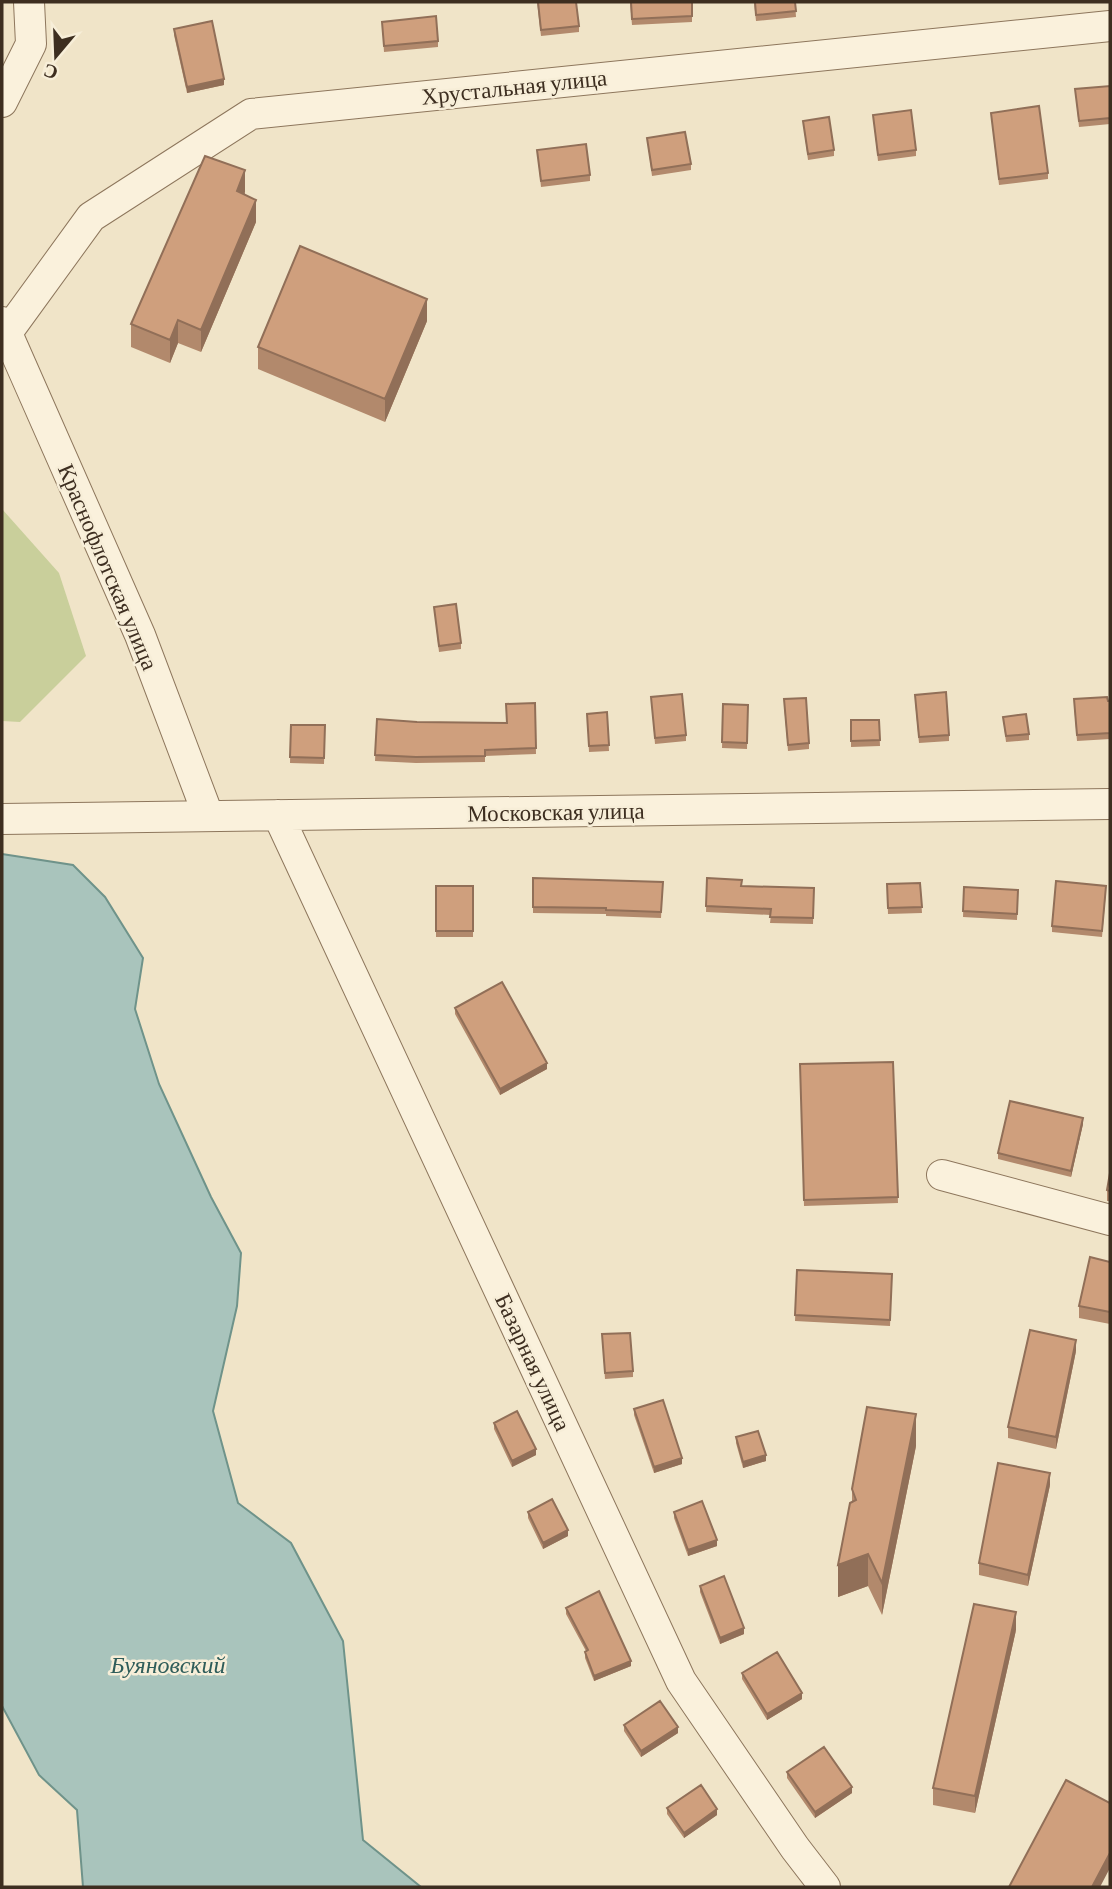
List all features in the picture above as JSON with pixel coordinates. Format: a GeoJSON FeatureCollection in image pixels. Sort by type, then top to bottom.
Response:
{"type":"FeatureCollection","features":[{"type":"Feature","properties":{"kind":"street"},"geometry":{"type":"LineString","coordinates":[[2,102],[31,44],[29,2]]}},
{"type":"Feature","properties":{"kind":"street","name":"Хрустальная улица"},"geometry":{"type":"LineString","coordinates":[[4,328],[91,217],[251,114],[1110,26]]}},
{"type":"Feature","properties":{"kind":"street","name":"Краснофлотская улица"},"geometry":{"type":"LineString","coordinates":[[4,328],[140,635],[208,815]]}},
{"type":"Feature","properties":{"kind":"street","name":"Московская улица"},"geometry":{"type":"LineString","coordinates":[[2,819],[1110,804]]}},
{"type":"Feature","properties":{"kind":"street","name":"Базарная улица"},"geometry":{"type":"LineString","coordinates":[[278,815],[681,1681],[794,1848],[825,1887]]}},
{"type":"Feature","properties":{"kind":"street"},"geometry":{"type":"LineString","coordinates":[[942,1175],[1110,1220]]}},
{"type":"Feature","properties":{"kind":"green space"},"geometry":{"type":"Polygon","coordinates":[[[2,509],[59,573],[86,656],[20,722],[2,721],[2,509]]]}},
{"type":"Feature","properties":{"kind":"water","name":"Буяновский"},"geometry":{"type":"Polygon","coordinates":[[[2,854],[73,865],[105,897],[143,958],[135,1009],[159,1084],[211,1197],[241,1253],[237,1306],[213,1411],[238,1503],[291,1543],[343,1641],[363,1840],[421,1887],[83,1887],[77,1810],[39,1775],[2,1706],[2,854]]]}},
{"type":"Feature","properties":{"kind":"building"},"geometry":{"type":"Polygon","coordinates":[[[538,2],[576,2],[579,26],[541,30],[538,2]]]}},
{"type":"Feature","properties":{"kind":"building"},"geometry":{"type":"Polygon","coordinates":[[[631,2],[692,2],[692,16],[632,19],[631,2]]]}},
{"type":"Feature","properties":{"kind":"building"},"geometry":{"type":"Polygon","coordinates":[[[755,2],[795,2],[796,11],[756,15],[755,2]]]}},
{"type":"Feature","properties":{"kind":"building"},"geometry":{"type":"Polygon","coordinates":[[[436,16],[438,41],[384,46],[382,22],[436,16]]]}},
{"type":"Feature","properties":{"kind":"building"},"geometry":{"type":"Polygon","coordinates":[[[212,21],[224,79],[187,87],[174,29],[212,21]]]}},
{"type":"Feature","properties":{"kind":"building"},"geometry":{"type":"Polygon","coordinates":[[[1110,86],[1110,118],[1079,121],[1075,89],[1110,86]]]}},
{"type":"Feature","properties":{"kind":"building"},"geometry":{"type":"Polygon","coordinates":[[[1039,106],[1048,173],[999,179],[991,113],[1039,106]]]}},
{"type":"Feature","properties":{"kind":"building"},"geometry":{"type":"Polygon","coordinates":[[[911,110],[916,150],[878,155],[873,115],[911,110]]]}},
{"type":"Feature","properties":{"kind":"building"},"geometry":{"type":"Polygon","coordinates":[[[829,117],[834,150],[808,154],[803,121],[829,117]]]}},
{"type":"Feature","properties":{"kind":"building"},"geometry":{"type":"Polygon","coordinates":[[[685,132],[691,164],[652,170],[647,138],[685,132]]]}},
{"type":"Feature","properties":{"kind":"building"},"geometry":{"type":"Polygon","coordinates":[[[586,144],[590,175],[541,181],[537,150],[586,144]]]}},
{"type":"Feature","properties":{"kind":"building"},"geometry":{"type":"Polygon","coordinates":[[[205,156],[245,170],[237,191],[256,200],[201,330],[178,320],[170,340],[131,324],[205,156]]]}},
{"type":"Feature","properties":{"kind":"building"},"geometry":{"type":"Polygon","coordinates":[[[300,246],[427,299],[385,399],[258,347],[300,246]]]}},
{"type":"Feature","properties":{"kind":"building"},"geometry":{"type":"Polygon","coordinates":[[[456,604],[461,643],[439,646],[434,607],[456,604]]]}},
{"type":"Feature","properties":{"kind":"building"},"geometry":{"type":"Polygon","coordinates":[[[946,692],[949,735],[919,737],[915,695],[946,692]]]}},
{"type":"Feature","properties":{"kind":"building"},"geometry":{"type":"Polygon","coordinates":[[[682,694],[686,735],[655,738],[651,697],[682,694]]]}},
{"type":"Feature","properties":{"kind":"building"},"geometry":{"type":"Polygon","coordinates":[[[1107,697],[1110,701],[1110,733],[1077,735],[1074,699],[1107,697]]]}},
{"type":"Feature","properties":{"kind":"building"},"geometry":{"type":"Polygon","coordinates":[[[806,698],[809,743],[788,745],[784,699],[806,698]]]}},
{"type":"Feature","properties":{"kind":"building"},"geometry":{"type":"Polygon","coordinates":[[[535,703],[536,748],[485,750],[485,756],[375,755],[377,719],[507,723],[506,704],[535,703]]]}},
{"type":"Feature","properties":{"kind":"building"},"geometry":{"type":"Polygon","coordinates":[[[723,704],[748,705],[747,743],[722,742],[723,704]]]}},
{"type":"Feature","properties":{"kind":"building"},"geometry":{"type":"Polygon","coordinates":[[[607,712],[609,745],[589,746],[587,714],[607,712]]]}},
{"type":"Feature","properties":{"kind":"building"},"geometry":{"type":"Polygon","coordinates":[[[1026,714],[1029,734],[1006,736],[1003,717],[1026,714]]]}},
{"type":"Feature","properties":{"kind":"building"},"geometry":{"type":"Polygon","coordinates":[[[851,720],[879,720],[880,740],[851,741],[851,720]]]}},
{"type":"Feature","properties":{"kind":"building"},"geometry":{"type":"Polygon","coordinates":[[[291,725],[325,725],[324,758],[290,757],[291,725]]]}},
{"type":"Feature","properties":{"kind":"building"},"geometry":{"type":"Polygon","coordinates":[[[533,878],[663,882],[661,912],[533,907],[533,878]]]}},
{"type":"Feature","properties":{"kind":"building"},"geometry":{"type":"Polygon","coordinates":[[[707,878],[742,880],[741,886],[814,888],[813,918],[770,917],[771,909],[706,906],[707,878]]]}},
{"type":"Feature","properties":{"kind":"building"},"geometry":{"type":"Polygon","coordinates":[[[1056,881],[1106,886],[1102,931],[1052,926],[1056,881]]]}},
{"type":"Feature","properties":{"kind":"building"},"geometry":{"type":"Polygon","coordinates":[[[920,883],[922,907],[888,908],[887,884],[920,883]]]}},
{"type":"Feature","properties":{"kind":"building"},"geometry":{"type":"Polygon","coordinates":[[[436,886],[473,886],[473,931],[436,931],[436,886]]]}},
{"type":"Feature","properties":{"kind":"building"},"geometry":{"type":"Polygon","coordinates":[[[964,887],[1018,890],[1017,914],[963,911],[964,887]]]}},
{"type":"Feature","properties":{"kind":"building"},"geometry":{"type":"Polygon","coordinates":[[[502,982],[547,1063],[500,1089],[455,1008],[502,982]]]}},
{"type":"Feature","properties":{"kind":"building"},"geometry":{"type":"Polygon","coordinates":[[[893,1062],[898,1197],[804,1200],[800,1064],[893,1062]]]}},
{"type":"Feature","properties":{"kind":"building"},"geometry":{"type":"Polygon","coordinates":[[[1010,1101],[1083,1118],[1071,1171],[998,1153],[1010,1101]]]}},
{"type":"Feature","properties":{"kind":"building"},"geometry":{"type":"Polygon","coordinates":[[[1090,1257],[1110,1262],[1110,1312],[1079,1306],[1090,1257]]]}},
{"type":"Feature","properties":{"kind":"building"},"geometry":{"type":"Polygon","coordinates":[[[797,1270],[892,1274],[890,1320],[795,1315],[797,1270]]]}},
{"type":"Feature","properties":{"kind":"building"},"geometry":{"type":"Polygon","coordinates":[[[1030,1330],[1076,1340],[1056,1437],[1008,1427],[1030,1330]]]}},
{"type":"Feature","properties":{"kind":"building"},"geometry":{"type":"Polygon","coordinates":[[[630,1333],[633,1371],[605,1373],[602,1334],[630,1333]]]}},
{"type":"Feature","properties":{"kind":"building"},"geometry":{"type":"Polygon","coordinates":[[[663,1400],[682,1458],[654,1467],[634,1409],[663,1400]]]}},
{"type":"Feature","properties":{"kind":"building"},"geometry":{"type":"Polygon","coordinates":[[[867,1407],[916,1414],[882,1583],[868,1554],[838,1565],[850,1503],[856,1500],[852,1489],[867,1407]]]}},
{"type":"Feature","properties":{"kind":"building"},"geometry":{"type":"Polygon","coordinates":[[[517,1411],[536,1449],[512,1461],[494,1423],[517,1411]]]}},
{"type":"Feature","properties":{"kind":"building"},"geometry":{"type":"Polygon","coordinates":[[[758,1431],[766,1455],[743,1462],[736,1437],[758,1431]]]}},
{"type":"Feature","properties":{"kind":"building"},"geometry":{"type":"Polygon","coordinates":[[[998,1463],[1050,1473],[1028,1575],[979,1563],[998,1463]]]}},
{"type":"Feature","properties":{"kind":"building"},"geometry":{"type":"Polygon","coordinates":[[[552,1499],[568,1530],[543,1543],[528,1512],[552,1499]]]}},
{"type":"Feature","properties":{"kind":"building"},"geometry":{"type":"Polygon","coordinates":[[[702,1501],[717,1540],[688,1550],[674,1512],[702,1501]]]}},
{"type":"Feature","properties":{"kind":"building"},"geometry":{"type":"Polygon","coordinates":[[[724,1576],[744,1628],[720,1638],[700,1586],[724,1576]]]}},
{"type":"Feature","properties":{"kind":"building"},"geometry":{"type":"Polygon","coordinates":[[[599,1591],[631,1661],[594,1676],[585,1652],[588,1650],[566,1608],[599,1591]]]}},
{"type":"Feature","properties":{"kind":"building"},"geometry":{"type":"Polygon","coordinates":[[[974,1604],[1016,1612],[975,1796],[933,1788],[974,1604]]]}},
{"type":"Feature","properties":{"kind":"building"},"geometry":{"type":"Polygon","coordinates":[[[777,1652],[802,1693],[767,1714],[742,1673],[777,1652]]]}},
{"type":"Feature","properties":{"kind":"building"},"geometry":{"type":"Polygon","coordinates":[[[660,1701],[678,1727],[641,1751],[624,1725],[660,1701]]]}},
{"type":"Feature","properties":{"kind":"building"},"geometry":{"type":"Polygon","coordinates":[[[824,1747],[852,1787],[815,1812],[787,1772],[824,1747]]]}},
{"type":"Feature","properties":{"kind":"building"},"geometry":{"type":"Polygon","coordinates":[[[1066,1780],[1110,1803],[1110,1853],[1092,1887],[1009,1887],[1066,1780]]]}},
{"type":"Feature","properties":{"kind":"building"},"geometry":{"type":"Polygon","coordinates":[[[701,1785],[717,1809],[684,1833],[667,1808],[701,1785]]]}}]}
